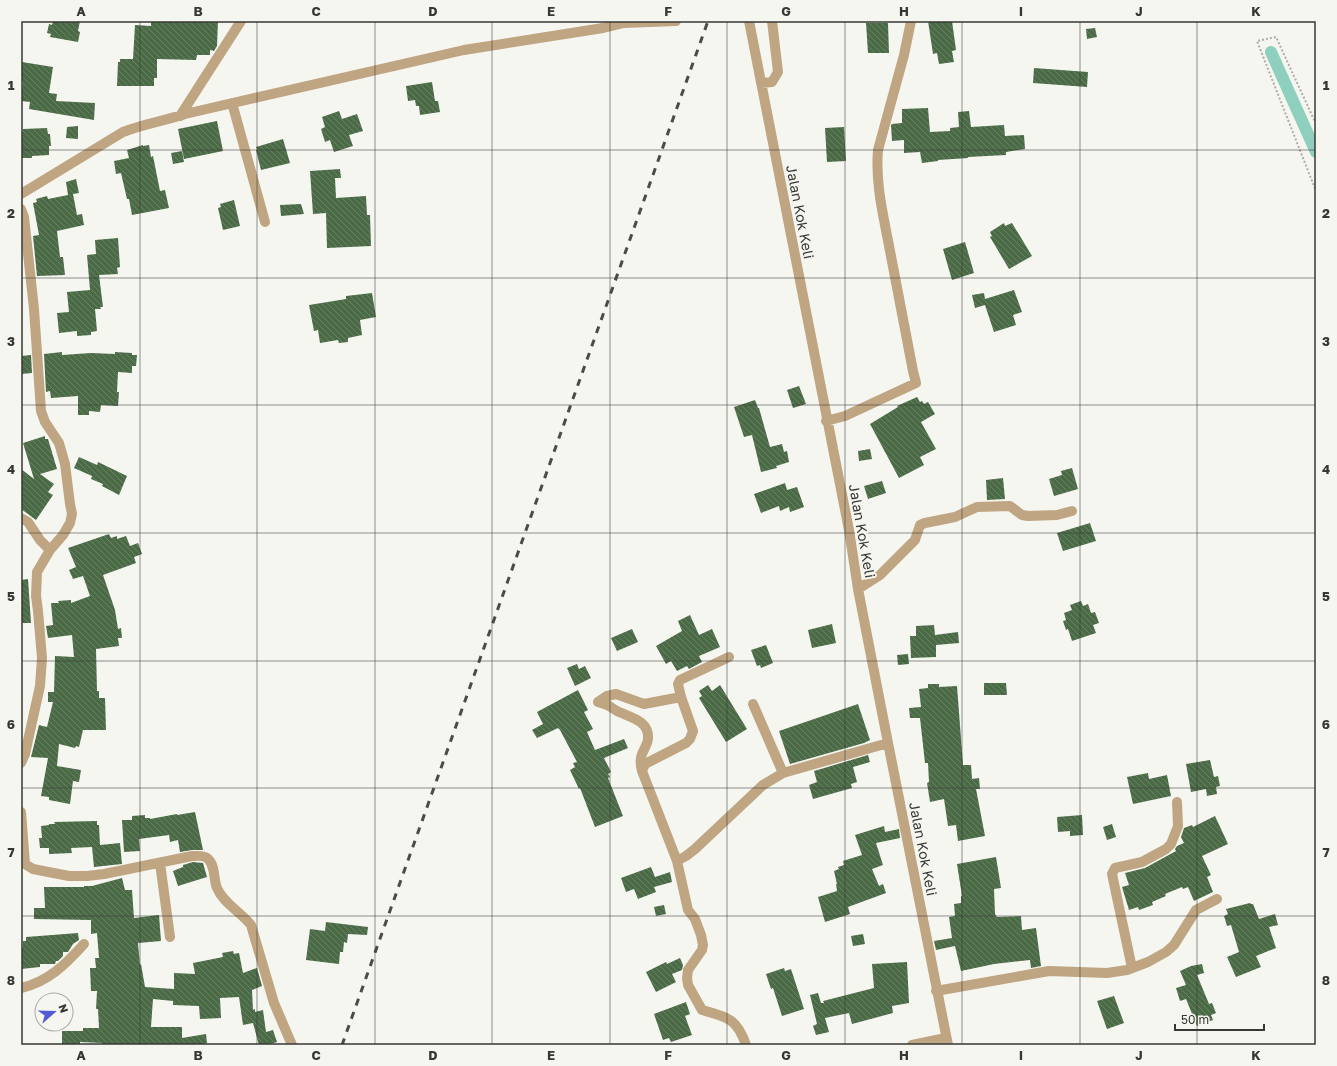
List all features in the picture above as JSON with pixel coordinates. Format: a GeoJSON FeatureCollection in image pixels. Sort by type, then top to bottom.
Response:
{"type":"FeatureCollection","features":[{"type":"Feature","properties":{"kind":"street"},"geometry":{"type":"LineString","coordinates":[[180,116],[241,21]]}},
{"type":"Feature","properties":{"kind":"street"},"geometry":{"type":"LineString","coordinates":[[21,194],[123,132],[138,126],[464,50],[622,22],[676,21]]}},
{"type":"Feature","properties":{"kind":"street","name":"Jalan Kok Keli"},"geometry":{"type":"LineString","coordinates":[[749,21],[947,1041]]}},
{"type":"Feature","properties":{"kind":"street"},"geometry":{"type":"LineString","coordinates":[[761,83],[772,82],[778,72],[772,21]]}},
{"type":"Feature","properties":{"kind":"street"},"geometry":{"type":"LineString","coordinates":[[826,421],[845,416],[916,383],[884,222],[877,164],[878,150],[904,55],[911,21]]}},
{"type":"Feature","properties":{"kind":"street"},"geometry":{"type":"LineString","coordinates":[[232,104],[265,222]]}},
{"type":"Feature","properties":{"kind":"street"},"geometry":{"type":"LineString","coordinates":[[21,209],[24,217],[34,309],[41,411],[45,422],[59,443],[65,464],[72,514],[70,523],[63,535],[50,550],[37,572],[36,596],[42,658],[40,686],[21,763]]}},
{"type":"Feature","properties":{"kind":"street"},"geometry":{"type":"LineString","coordinates":[[858,588],[880,575],[914,540],[920,525],[925,522],[953,518],[977,507],[1010,506],[1022,515],[1028,516],[1057,515],[1072,511]]}},
{"type":"Feature","properties":{"kind":"street"},"geometry":{"type":"LineString","coordinates":[[21,518],[28,522],[40,540],[50,550]]}},
{"type":"Feature","properties":{"kind":"street"},"geometry":{"type":"LineString","coordinates":[[642,771],[645,764],[686,742],[692,735],[693,731],[678,684],[680,680],[729,657]]}},
{"type":"Feature","properties":{"kind":"street"},"geometry":{"type":"LineString","coordinates":[[681,697],[644,704],[616,694],[607,696],[598,702],[608,704],[617,710],[633,716],[646,728],[649,736],[647,745],[640,758],[642,771],[677,861],[688,910],[694,918],[701,935],[703,945],[702,950],[688,970],[688,985],[702,1010],[732,1020],[738,1028],[746,1045]]}},
{"type":"Feature","properties":{"kind":"street"},"geometry":{"type":"LineString","coordinates":[[753,704],[783,773]]}},
{"type":"Feature","properties":{"kind":"street"},"geometry":{"type":"LineString","coordinates":[[677,861],[695,849],[764,785],[783,773],[888,743]]}},
{"type":"Feature","properties":{"kind":"street"},"geometry":{"type":"LineString","coordinates":[[1132,968],[1112,874],[1116,868],[1142,862],[1166,849],[1171,844],[1178,826],[1177,802]]}},
{"type":"Feature","properties":{"kind":"street"},"geometry":{"type":"LineString","coordinates":[[21,812],[25,864],[33,869],[69,876],[87,876],[104,874],[192,856],[202,856],[208,858],[212,866],[216,887],[220,894],[246,917],[251,924],[274,1003],[292,1045]]}},
{"type":"Feature","properties":{"kind":"street"},"geometry":{"type":"LineString","coordinates":[[160,863],[170,937]]}},
{"type":"Feature","properties":{"kind":"street"},"geometry":{"type":"LineString","coordinates":[[936,990],[1048,971],[1107,973],[1132,968],[1148,962],[1166,952],[1174,945],[1194,913],[1203,905],[1217,899]]}},
{"type":"Feature","properties":{"kind":"street"},"geometry":{"type":"LineString","coordinates":[[21,988],[48,977],[65,964],[84,944]]}},
{"type":"Feature","properties":{"kind":"street"},"geometry":{"type":"LineString","coordinates":[[912,1045],[947,1041]]}},
{"type":"Feature","properties":{"kind":"path"},"geometry":{"type":"LineString","coordinates":[[1316,124],[1276,37],[1257,41],[1316,191]]}},
{"type":"Feature","properties":{"kind":"building"},"geometry":{"type":"Polygon","coordinates":[[[53,21],[80,21],[78,42],[50,37],[51,34],[47,33],[49,24],[52,25],[53,21]]]}},
{"type":"Feature","properties":{"kind":"building"},"geometry":{"type":"Polygon","coordinates":[[[151,21],[218,21],[217,46],[214,51],[210,50],[210,55],[197,55],[196,60],[157,59],[157,78],[154,78],[154,86],[117,86],[118,62],[120,62],[120,59],[133,59],[135,25],[151,26],[151,21]]]}},
{"type":"Feature","properties":{"kind":"building"},"geometry":{"type":"Polygon","coordinates":[[[928,21],[952,21],[956,50],[952,51],[954,62],[939,64],[937,53],[933,54],[928,21]]]}},
{"type":"Feature","properties":{"kind":"building"},"geometry":{"type":"Polygon","coordinates":[[[866,23],[888,23],[889,53],[868,53],[866,23]]]}},
{"type":"Feature","properties":{"kind":"building"},"geometry":{"type":"Polygon","coordinates":[[[1095,28],[1097,37],[1087,39],[1086,29],[1095,28]]]}},
{"type":"Feature","properties":{"kind":"building"},"geometry":{"type":"Polygon","coordinates":[[[22,62],[53,67],[49,93],[57,94],[56,101],[95,103],[94,120],[29,109],[30,102],[21,101],[23,81],[21,81],[22,62]]]}},
{"type":"Feature","properties":{"kind":"building"},"geometry":{"type":"Polygon","coordinates":[[[1034,68],[1088,72],[1087,87],[1033,83],[1034,68]]]}},
{"type":"Feature","properties":{"kind":"building"},"geometry":{"type":"Polygon","coordinates":[[[432,82],[435,101],[438,101],[440,112],[420,115],[419,106],[416,106],[415,100],[408,101],[406,86],[432,82]]]}},
{"type":"Feature","properties":{"kind":"building"},"geometry":{"type":"Polygon","coordinates":[[[928,108],[930,132],[950,131],[950,128],[959,127],[958,112],[969,111],[971,127],[1004,125],[1005,136],[1024,135],[1025,149],[1006,152],[1006,155],[968,157],[922,163],[920,152],[904,153],[904,140],[892,141],[891,125],[902,123],[902,109],[928,108]]]}},
{"type":"Feature","properties":{"kind":"building"},"geometry":{"type":"Polygon","coordinates":[[[339,111],[342,119],[357,114],[363,131],[349,135],[353,146],[334,152],[330,140],[325,142],[321,129],[325,127],[322,117],[339,111]]]}},
{"type":"Feature","properties":{"kind":"building"},"geometry":{"type":"Polygon","coordinates":[[[217,121],[223,151],[184,159],[178,129],[217,121]]]}},
{"type":"Feature","properties":{"kind":"building"},"geometry":{"type":"Polygon","coordinates":[[[78,126],[78,139],[66,138],[67,127],[78,126]]]}},
{"type":"Feature","properties":{"kind":"building"},"geometry":{"type":"Polygon","coordinates":[[[844,127],[846,161],[827,162],[825,128],[844,127]]]}},
{"type":"Feature","properties":{"kind":"building"},"geometry":{"type":"Polygon","coordinates":[[[47,128],[48,134],[50,134],[51,146],[49,146],[49,155],[21,158],[21,132],[23,132],[23,129],[47,128]]]}},
{"type":"Feature","properties":{"kind":"building"},"geometry":{"type":"Polygon","coordinates":[[[283,139],[290,163],[261,170],[256,147],[283,139]]]}},
{"type":"Feature","properties":{"kind":"building"},"geometry":{"type":"Polygon","coordinates":[[[143,145],[149,145],[151,157],[153,156],[160,191],[165,190],[169,208],[132,215],[121,173],[116,174],[114,161],[129,158],[127,150],[143,145]]]}},
{"type":"Feature","properties":{"kind":"building"},"geometry":{"type":"Polygon","coordinates":[[[182,151],[184,162],[173,164],[171,153],[182,151]]]}},
{"type":"Feature","properties":{"kind":"building"},"geometry":{"type":"Polygon","coordinates":[[[340,169],[341,178],[335,178],[336,198],[366,196],[367,215],[370,215],[371,246],[327,248],[326,213],[313,214],[310,171],[340,169]]]}},
{"type":"Feature","properties":{"kind":"building"},"geometry":{"type":"Polygon","coordinates":[[[76,179],[79,193],[73,194],[77,215],[82,214],[84,225],[57,231],[60,257],[63,257],[65,275],[37,276],[33,236],[39,235],[33,203],[37,202],[36,199],[47,196],[48,199],[68,195],[66,182],[76,179]]]}},
{"type":"Feature","properties":{"kind":"building"},"geometry":{"type":"Polygon","coordinates":[[[234,200],[240,226],[223,230],[218,208],[221,207],[220,204],[234,200]]]}},
{"type":"Feature","properties":{"kind":"building"},"geometry":{"type":"Polygon","coordinates":[[[301,204],[304,214],[281,216],[280,205],[301,204]]]}},
{"type":"Feature","properties":{"kind":"building"},"geometry":{"type":"Polygon","coordinates":[[[1004,223],[1005,226],[1012,223],[1032,256],[1009,269],[990,237],[992,236],[990,232],[1004,223]]]}},
{"type":"Feature","properties":{"kind":"building"},"geometry":{"type":"Polygon","coordinates":[[[118,238],[120,267],[117,268],[118,274],[99,275],[103,307],[100,307],[101,309],[95,309],[97,331],[91,332],[91,335],[77,336],[77,331],[59,333],[57,313],[69,312],[67,292],[90,290],[87,255],[96,254],[95,240],[118,238]]]}},
{"type":"Feature","properties":{"kind":"building"},"geometry":{"type":"Polygon","coordinates":[[[965,242],[974,273],[952,280],[943,249],[965,242]]]}},
{"type":"Feature","properties":{"kind":"building"},"geometry":{"type":"Polygon","coordinates":[[[1014,290],[1022,312],[1013,315],[1016,325],[994,332],[985,305],[975,308],[972,295],[984,293],[985,299],[1014,290]]]}},
{"type":"Feature","properties":{"kind":"building"},"geometry":{"type":"Polygon","coordinates":[[[372,293],[376,317],[360,320],[362,335],[348,338],[348,342],[339,343],[338,340],[320,343],[318,330],[314,331],[309,305],[346,299],[346,296],[372,293]]]}},
{"type":"Feature","properties":{"kind":"building"},"geometry":{"type":"Polygon","coordinates":[[[62,352],[62,355],[91,353],[115,354],[115,352],[132,353],[132,355],[137,355],[136,366],[132,366],[132,373],[118,372],[118,406],[101,405],[100,412],[89,411],[89,415],[78,415],[78,396],[51,398],[50,391],[46,392],[44,354],[62,352]]]}},
{"type":"Feature","properties":{"kind":"building"},"geometry":{"type":"Polygon","coordinates":[[[31,355],[32,373],[21,374],[21,356],[31,355]]]}},
{"type":"Feature","properties":{"kind":"building"},"geometry":{"type":"Polygon","coordinates":[[[799,386],[806,404],[793,408],[787,390],[799,386]]]}},
{"type":"Feature","properties":{"kind":"building"},"geometry":{"type":"Polygon","coordinates":[[[917,397],[920,402],[922,401],[924,404],[928,402],[935,414],[921,422],[936,449],[920,457],[924,465],[899,478],[870,424],[898,407],[897,406],[917,397]]]}},
{"type":"Feature","properties":{"kind":"building"},"geometry":{"type":"Polygon","coordinates":[[[755,400],[759,408],[770,447],[782,444],[784,452],[787,451],[789,462],[776,466],[777,468],[761,472],[752,435],[744,437],[734,407],[755,400]]]}},
{"type":"Feature","properties":{"kind":"building"},"geometry":{"type":"Polygon","coordinates":[[[45,436],[45,439],[48,439],[57,469],[40,474],[54,484],[48,492],[53,495],[36,520],[21,509],[21,469],[34,479],[23,443],[45,436]]]}},
{"type":"Feature","properties":{"kind":"building"},"geometry":{"type":"Polygon","coordinates":[[[870,449],[872,459],[859,461],[858,451],[870,449]]]}},
{"type":"Feature","properties":{"kind":"building"},"geometry":{"type":"Polygon","coordinates":[[[79,457],[97,465],[98,462],[127,476],[119,495],[102,486],[103,484],[91,479],[92,476],[74,468],[79,457]]]}},
{"type":"Feature","properties":{"kind":"building"},"geometry":{"type":"Polygon","coordinates":[[[1072,468],[1078,489],[1054,496],[1049,479],[1062,475],[1061,471],[1072,468]]]}},
{"type":"Feature","properties":{"kind":"building"},"geometry":{"type":"Polygon","coordinates":[[[1003,478],[1005,499],[987,500],[986,480],[1003,478]]]}},
{"type":"Feature","properties":{"kind":"building"},"geometry":{"type":"Polygon","coordinates":[[[882,481],[886,493],[868,499],[864,486],[882,481]]]}},
{"type":"Feature","properties":{"kind":"building"},"geometry":{"type":"Polygon","coordinates":[[[785,483],[787,490],[797,487],[804,507],[790,512],[789,507],[780,511],[779,506],[761,513],[754,494],[785,483]]]}},
{"type":"Feature","properties":{"kind":"building"},"geometry":{"type":"Polygon","coordinates":[[[1090,523],[1096,541],[1063,551],[1057,533],[1090,523]]]}},
{"type":"Feature","properties":{"kind":"building"},"geometry":{"type":"Polygon","coordinates":[[[109,534],[111,538],[117,536],[117,539],[126,536],[130,546],[138,543],[142,554],[134,557],[136,563],[103,575],[115,610],[118,629],[121,628],[122,638],[118,638],[119,646],[96,649],[97,691],[99,691],[99,698],[105,698],[106,730],[83,730],[79,747],[76,746],[75,748],[59,744],[57,766],[81,770],[79,782],[73,781],[70,804],[49,800],[49,797],[41,796],[48,758],[31,757],[39,725],[47,727],[53,702],[48,702],[48,692],[54,692],[55,656],[74,657],[72,635],[48,638],[46,626],[53,625],[51,603],[71,600],[71,603],[90,596],[83,576],[73,579],[69,570],[76,567],[68,548],[109,534]]]}},
{"type":"Feature","properties":{"kind":"building"},"geometry":{"type":"Polygon","coordinates":[[[28,579],[31,623],[21,623],[21,580],[28,579]]]}},
{"type":"Feature","properties":{"kind":"building"},"geometry":{"type":"Polygon","coordinates":[[[1081,601],[1083,606],[1088,604],[1091,613],[1095,612],[1099,623],[1093,625],[1096,633],[1072,641],[1068,629],[1066,630],[1063,621],[1066,620],[1064,613],[1072,610],[1070,605],[1081,601]]]}},
{"type":"Feature","properties":{"kind":"building"},"geometry":{"type":"Polygon","coordinates":[[[690,615],[699,635],[712,629],[720,647],[699,656],[702,662],[689,669],[687,666],[677,671],[671,661],[666,664],[656,646],[682,631],[678,621],[690,615]]]}},
{"type":"Feature","properties":{"kind":"building"},"geometry":{"type":"Polygon","coordinates":[[[832,624],[836,643],[812,648],[808,630],[832,624]]]}},
{"type":"Feature","properties":{"kind":"building"},"geometry":{"type":"Polygon","coordinates":[[[934,625],[935,635],[958,632],[959,643],[936,645],[936,657],[911,658],[910,636],[916,636],[916,626],[934,625]]]}},
{"type":"Feature","properties":{"kind":"building"},"geometry":{"type":"Polygon","coordinates":[[[632,629],[638,642],[617,651],[611,638],[632,629]]]}},
{"type":"Feature","properties":{"kind":"building"},"geometry":{"type":"Polygon","coordinates":[[[766,645],[773,663],[761,668],[760,665],[757,666],[751,650],[766,645]]]}},
{"type":"Feature","properties":{"kind":"building"},"geometry":{"type":"Polygon","coordinates":[[[908,654],[909,664],[898,665],[897,655],[908,654]]]}},
{"type":"Feature","properties":{"kind":"building"},"geometry":{"type":"Polygon","coordinates":[[[577,664],[579,669],[585,666],[591,678],[575,686],[567,668],[577,664]]]}},
{"type":"Feature","properties":{"kind":"building"},"geometry":{"type":"Polygon","coordinates":[[[984,683],[1006,683],[1007,695],[984,695],[984,683]]]}},
{"type":"Feature","properties":{"kind":"building"},"geometry":{"type":"Polygon","coordinates":[[[928,684],[939,684],[939,687],[957,686],[963,765],[971,765],[972,779],[979,778],[980,789],[976,789],[985,836],[958,841],[956,825],[948,826],[944,799],[930,802],[927,783],[929,782],[928,763],[925,763],[920,718],[910,718],[909,708],[921,707],[919,689],[928,688],[928,684]]]}},
{"type":"Feature","properties":{"kind":"building"},"geometry":{"type":"Polygon","coordinates":[[[708,685],[712,691],[720,685],[747,729],[726,742],[699,698],[702,696],[699,691],[708,685]]]}},
{"type":"Feature","properties":{"kind":"building"},"geometry":{"type":"Polygon","coordinates":[[[578,690],[588,710],[584,712],[593,729],[587,732],[595,750],[624,739],[628,748],[604,758],[611,772],[608,774],[610,777],[608,778],[623,816],[595,827],[580,788],[579,789],[570,770],[575,767],[573,763],[577,762],[560,730],[558,728],[537,738],[532,730],[543,724],[537,712],[578,690]]]}},
{"type":"Feature","properties":{"kind":"building"},"geometry":{"type":"Polygon","coordinates":[[[858,704],[870,740],[790,764],[779,731],[858,704]]]}},
{"type":"Feature","properties":{"kind":"building"},"geometry":{"type":"Polygon","coordinates":[[[868,755],[870,762],[853,767],[857,782],[851,784],[852,788],[813,799],[809,785],[817,782],[814,771],[868,755]]]}},
{"type":"Feature","properties":{"kind":"building"},"geometry":{"type":"Polygon","coordinates":[[[1210,760],[1214,777],[1218,776],[1220,786],[1216,787],[1217,794],[1207,796],[1206,789],[1191,792],[1186,764],[1210,760]]]}},
{"type":"Feature","properties":{"kind":"building"},"geometry":{"type":"Polygon","coordinates":[[[1148,773],[1149,779],[1167,775],[1171,796],[1133,804],[1127,777],[1148,773]]]}},
{"type":"Feature","properties":{"kind":"building"},"geometry":{"type":"Polygon","coordinates":[[[195,812],[203,850],[180,852],[178,840],[170,842],[169,835],[139,839],[140,851],[124,852],[122,820],[132,820],[132,816],[145,815],[145,818],[150,819],[195,812]]]}},
{"type":"Feature","properties":{"kind":"building"},"geometry":{"type":"Polygon","coordinates":[[[1082,815],[1083,835],[1070,836],[1070,831],[1058,832],[1057,817],[1082,815]]]}},
{"type":"Feature","properties":{"kind":"building"},"geometry":{"type":"Polygon","coordinates":[[[1215,816],[1228,844],[1202,856],[1211,875],[1207,877],[1213,892],[1194,901],[1188,887],[1183,889],[1182,887],[1165,894],[1166,896],[1152,902],[1153,905],[1139,910],[1138,907],[1129,910],[1122,887],[1129,885],[1125,873],[1145,868],[1176,851],[1175,849],[1177,846],[1184,843],[1181,837],[1184,828],[1192,825],[1193,827],[1215,816]]]}},
{"type":"Feature","properties":{"kind":"building"},"geometry":{"type":"Polygon","coordinates":[[[97,821],[97,825],[99,825],[100,845],[120,843],[122,864],[94,867],[92,847],[71,848],[72,853],[49,854],[49,848],[40,848],[39,838],[42,838],[41,826],[55,824],[54,822],[97,821]]]}},
{"type":"Feature","properties":{"kind":"building"},"geometry":{"type":"Polygon","coordinates":[[[1112,824],[1116,837],[1107,840],[1103,827],[1112,824]]]}},
{"type":"Feature","properties":{"kind":"building"},"geometry":{"type":"Polygon","coordinates":[[[884,826],[885,832],[899,829],[900,838],[876,843],[883,865],[872,869],[879,886],[883,884],[886,893],[848,907],[850,914],[825,922],[818,897],[837,891],[834,871],[839,869],[838,867],[844,865],[843,861],[862,855],[855,835],[884,826]]]}},
{"type":"Feature","properties":{"kind":"building"},"geometry":{"type":"Polygon","coordinates":[[[996,857],[1001,888],[994,889],[995,914],[997,917],[1021,916],[1022,930],[1036,928],[1041,966],[1031,968],[1030,960],[994,964],[961,971],[955,946],[936,950],[934,941],[952,938],[949,917],[955,916],[954,904],[961,903],[962,896],[957,864],[996,857]]]}},
{"type":"Feature","properties":{"kind":"building"},"geometry":{"type":"Polygon","coordinates":[[[193,862],[203,863],[207,877],[178,886],[173,871],[183,867],[183,865],[193,862]]]}},
{"type":"Feature","properties":{"kind":"building"},"geometry":{"type":"Polygon","coordinates":[[[651,867],[655,877],[670,872],[672,882],[654,887],[656,892],[638,899],[634,889],[626,892],[621,878],[651,867]]]}},
{"type":"Feature","properties":{"kind":"building"},"geometry":{"type":"Polygon","coordinates":[[[122,878],[125,890],[132,890],[134,918],[159,915],[161,941],[138,943],[140,965],[141,964],[145,987],[174,989],[174,973],[195,974],[193,963],[223,957],[222,953],[233,951],[234,954],[239,953],[243,973],[257,968],[262,986],[252,990],[253,1010],[255,1009],[255,1012],[263,1010],[266,1032],[273,1030],[277,1042],[267,1045],[259,1045],[253,1023],[243,1025],[239,997],[220,998],[221,1018],[200,1019],[199,1006],[173,1005],[173,1001],[153,999],[151,1027],[182,1027],[182,1038],[206,1034],[207,1043],[199,1045],[102,1045],[102,1043],[80,1042],[80,1045],[62,1045],[62,1032],[83,1031],[83,1028],[99,1028],[98,1009],[96,1009],[97,991],[91,991],[90,968],[96,968],[95,958],[99,958],[97,933],[91,934],[91,920],[34,919],[34,908],[45,908],[44,887],[92,886],[122,878]]]}},
{"type":"Feature","properties":{"kind":"building"},"geometry":{"type":"Polygon","coordinates":[[[1250,903],[1253,904],[1259,919],[1275,914],[1278,925],[1269,927],[1276,948],[1256,956],[1261,967],[1236,977],[1227,957],[1239,952],[1231,925],[1227,926],[1224,916],[1228,914],[1226,909],[1250,903]]]}},
{"type":"Feature","properties":{"kind":"building"},"geometry":{"type":"Polygon","coordinates":[[[664,905],[666,914],[656,916],[654,907],[664,905]]]}},
{"type":"Feature","properties":{"kind":"building"},"geometry":{"type":"Polygon","coordinates":[[[326,922],[368,927],[367,935],[348,934],[347,943],[344,942],[343,952],[340,952],[339,964],[306,960],[310,929],[325,931],[326,922]]]}},
{"type":"Feature","properties":{"kind":"building"},"geometry":{"type":"Polygon","coordinates":[[[78,933],[79,940],[73,944],[68,952],[63,952],[63,956],[56,961],[55,964],[40,964],[40,967],[21,969],[21,947],[23,947],[23,941],[26,941],[26,937],[78,933]]]}},
{"type":"Feature","properties":{"kind":"building"},"geometry":{"type":"Polygon","coordinates":[[[863,934],[865,944],[853,946],[851,936],[863,934]]]}},
{"type":"Feature","properties":{"kind":"building"},"geometry":{"type":"Polygon","coordinates":[[[680,958],[683,965],[682,970],[672,974],[676,982],[656,992],[646,972],[666,962],[667,964],[680,958]]]}},
{"type":"Feature","properties":{"kind":"building"},"geometry":{"type":"Polygon","coordinates":[[[907,962],[909,1003],[892,1006],[893,1013],[852,1024],[849,1013],[825,1018],[829,1032],[816,1035],[813,1026],[817,1024],[810,995],[818,993],[821,1003],[824,1003],[823,1001],[874,988],[872,964],[907,962]]]}},
{"type":"Feature","properties":{"kind":"building"},"geometry":{"type":"Polygon","coordinates":[[[1202,964],[1204,973],[1197,975],[1209,1004],[1212,1003],[1216,1013],[1211,1015],[1213,1020],[1197,1026],[1186,999],[1180,1001],[1176,988],[1186,985],[1180,971],[1191,966],[1202,964]]]}},
{"type":"Feature","properties":{"kind":"building"},"geometry":{"type":"Polygon","coordinates":[[[784,968],[785,971],[791,969],[804,1009],[782,1016],[773,988],[771,989],[766,974],[784,968]]]}},
{"type":"Feature","properties":{"kind":"building"},"geometry":{"type":"Polygon","coordinates":[[[1114,996],[1124,1023],[1107,1029],[1097,1001],[1114,996]]]}},
{"type":"Feature","properties":{"kind":"building"},"geometry":{"type":"Polygon","coordinates":[[[686,1002],[690,1014],[685,1016],[692,1035],[671,1042],[669,1038],[663,1040],[654,1014],[686,1002]]]}},
{"type":"Feature","properties":{"kind":"waterway"},"geometry":{"type":"LineString","coordinates":[[1271,52],[1316,152]]}},
{"type":"Feature","properties":{"kind":"railway"},"geometry":{"type":"LineString","coordinates":[[342,1045],[708,21]]}}]}
